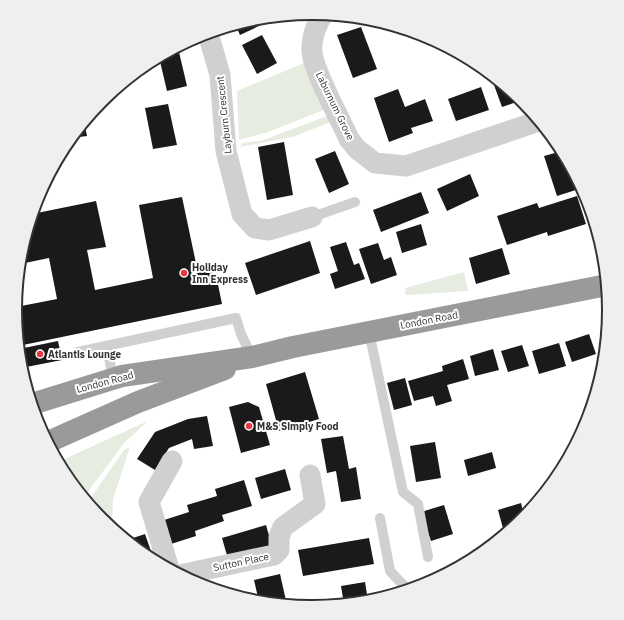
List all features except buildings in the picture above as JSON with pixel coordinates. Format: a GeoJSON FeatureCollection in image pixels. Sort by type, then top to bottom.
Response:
{"type":"FeatureCollection","features":[{"type":"Feature","properties":{"kind":"highway","name":"London Road"},"geometry":{"type":"LineString","coordinates":[[37,402],[113,378],[252,357],[293,347],[601,286]]}},
{"type":"Feature","properties":{"kind":"highway","name":"London Road"},"geometry":{"type":"LineString","coordinates":[[53,440],[138,402],[194,382],[252,357]]}},
{"type":"Feature","properties":{"kind":"street","name":"Laburnum Grove"},"geometry":{"type":"LineString","coordinates":[[319,20],[312,43],[315,65],[349,139],[366,158],[375,164],[406,166],[533,123]]}},
{"type":"Feature","properties":{"kind":"street","name":"Layburn Crescent"},"geometry":{"type":"LineString","coordinates":[[210,39],[220,74],[226,151],[242,214],[255,228],[269,230],[312,217]]}},
{"type":"Feature","properties":{"kind":"street"},"geometry":{"type":"LineString","coordinates":[[167,561],[149,502],[172,461]]}},
{"type":"Feature","properties":{"kind":"street","name":"Sutton Place"},"geometry":{"type":"LineString","coordinates":[[190,573],[274,555],[279,550],[279,537],[283,527],[314,504],[310,475]]}},
{"type":"Feature","properties":{"kind":"lane"},"geometry":{"type":"LineString","coordinates":[[312,217],[355,202]]}},
{"type":"Feature","properties":{"kind":"lane"},"geometry":{"type":"LineString","coordinates":[[78,352],[107,347],[236,318],[241,334],[252,357]]}},
{"type":"Feature","properties":{"kind":"lane"},"geometry":{"type":"LineString","coordinates":[[369,332],[403,492],[418,504],[428,557]]}},
{"type":"Feature","properties":{"kind":"lane"},"geometry":{"type":"LineString","coordinates":[[107,347],[113,378]]}},
{"type":"Feature","properties":{"kind":"lane"},"geometry":{"type":"LineString","coordinates":[[380,518],[390,571],[404,585]]}},
{"type":"Feature","properties":{"kind":"shaded area"},"geometry":{"type":"Polygon","coordinates":[[[304,63],[324,110],[268,132],[239,140],[237,91],[304,63]]]}},
{"type":"Feature","properties":{"kind":"shaded area"},"geometry":{"type":"Polygon","coordinates":[[[327,116],[331,122],[292,137],[240,147],[242,143],[261,141],[327,116]]]}},
{"type":"Feature","properties":{"kind":"shaded area"},"geometry":{"type":"Polygon","coordinates":[[[464,272],[468,291],[406,295],[405,288],[464,272]]]}},
{"type":"Feature","properties":{"kind":"shaded area"},"geometry":{"type":"Polygon","coordinates":[[[148,421],[124,443],[87,493],[64,459],[148,421]]]}},
{"type":"Feature","properties":{"kind":"shaded area"},"geometry":{"type":"Polygon","coordinates":[[[130,447],[113,499],[112,520],[91,498],[124,450],[130,447]]]}},
{"type":"Feature","properties":{"kind":"place","name":"Holiday Inn Express"},"geometry":{"type":"Point","coordinates":[184,273]}},
{"type":"Feature","properties":{"kind":"place","name":"Atlantis Lounge"},"geometry":{"type":"Point","coordinates":[40,354]}},
{"type":"Feature","properties":{"kind":"place","name":"M&S Simply Food"},"geometry":{"type":"Point","coordinates":[249,426]}}]}
